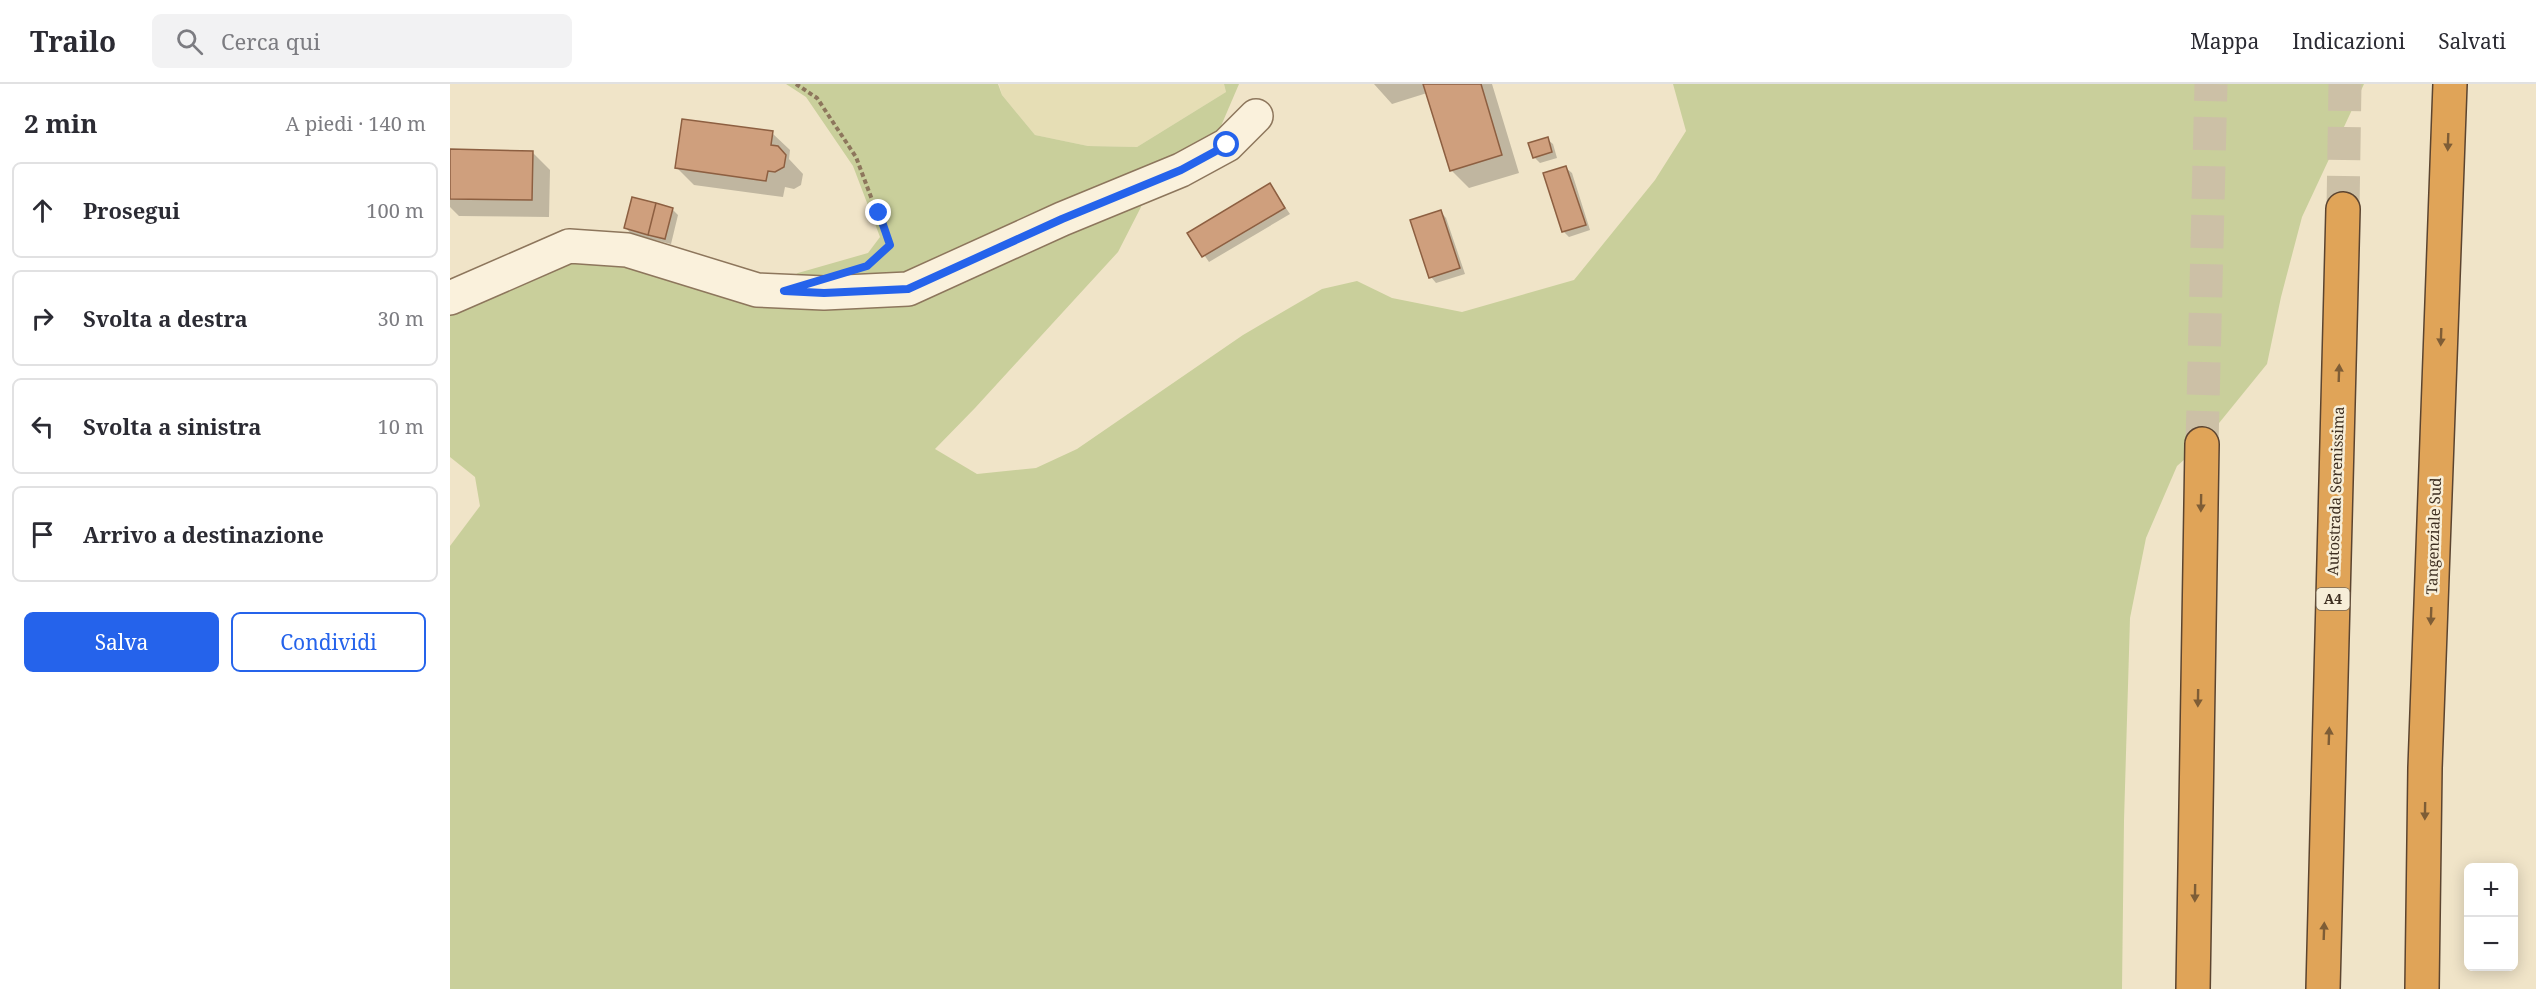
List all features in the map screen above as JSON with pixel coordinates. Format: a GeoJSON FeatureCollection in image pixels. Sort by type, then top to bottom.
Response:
{"type":"FeatureCollection","features":[{"type":"Feature","properties":{"kind":"highway","name":"Tangenziale Sud"},"geometry":{"type":"LineString","coordinates":[[2422,989],[2426,757],[2450,84]]}},
{"type":"Feature","properties":{"kind":"highway","name":"Autostrada Serenissima"},"geometry":{"type":"LineString","coordinates":[[2323,989],[2343,208]]}},
{"type":"Feature","properties":{"kind":"highway"},"geometry":{"type":"LineString","coordinates":[[2193,989],[2202,444]]}},
{"type":"Feature","properties":{"kind":"street"},"geometry":{"type":"LineString","coordinates":[[450,298],[569,246],[627,250],[757,290],[824,293],[908,289],[1062,219],[1181,170],[1227,145],[1256,116]]}},
{"type":"Feature","properties":{"kind":"path"},"geometry":{"type":"LineString","coordinates":[[796,84],[817,98],[856,157],[890,245],[875,259]]}},
{"type":"Feature","properties":{"kind":"shaded area"},"geometry":{"type":"Polygon","coordinates":[[[999,84],[1224,84],[1226,92],[1137,147],[1088,146],[1035,135],[1002,95],[999,84]]]}},
{"type":"Feature","properties":{"kind":"green space"},"geometry":{"type":"Polygon","coordinates":[[[786,84],[998,84],[1002,95],[1035,135],[1088,146],[1137,147],[1226,92],[1224,84],[1239,84],[1218,133],[1147,167],[1141,207],[1118,252],[935,449],[977,474],[1036,468],[1077,449],[1243,335],[1322,289],[1357,281],[1392,298],[1462,312],[1574,280],[1655,180],[1686,131],[1673,84],[2364,84],[2302,217],[2281,297],[2267,364],[2202,444],[2177,466],[2146,538],[2130,618],[2122,989],[450,989],[450,546],[480,506],[475,477],[450,457],[450,305],[570,253],[756,297],[798,273],[868,253],[880,237],[853,166],[806,97],[786,84]]]}},
{"type":"Feature","properties":{"kind":"building"},"geometry":{"type":"Polygon","coordinates":[[[1423,84],[1481,84],[1502,155],[1450,171],[1423,84]]]}},
{"type":"Feature","properties":{"kind":"building"},"geometry":{"type":"Polygon","coordinates":[[[682,119],[773,131],[771,145],[778,146],[786,155],[784,167],[775,172],[768,171],[766,181],[675,168],[682,119]]]}},
{"type":"Feature","properties":{"kind":"building"},"geometry":{"type":"Polygon","coordinates":[[[1548,137],[1552,152],[1533,158],[1528,143],[1548,137]]]}},
{"type":"Feature","properties":{"kind":"building"},"geometry":{"type":"Polygon","coordinates":[[[450,149],[533,151],[532,200],[450,199],[450,149]]]}},
{"type":"Feature","properties":{"kind":"building"},"geometry":{"type":"Polygon","coordinates":[[[1566,166],[1586,225],[1562,232],[1543,173],[1566,166]]]}},
{"type":"Feature","properties":{"kind":"building"},"geometry":{"type":"Polygon","coordinates":[[[1270,183],[1285,208],[1202,257],[1187,233],[1270,183]]]}},
{"type":"Feature","properties":{"kind":"building"},"geometry":{"type":"Polygon","coordinates":[[[632,197],[656,203],[648,235],[624,228],[632,197]]]}},
{"type":"Feature","properties":{"kind":"building"},"geometry":{"type":"Polygon","coordinates":[[[656,203],[673,208],[665,239],[648,235],[656,203]]]}},
{"type":"Feature","properties":{"kind":"building"},"geometry":{"type":"Polygon","coordinates":[[[1441,210],[1460,268],[1429,278],[1410,220],[1441,210]]]}},
{"type":"Feature","properties":{"kind":"tunnel"},"geometry":{"type":"LineString","coordinates":[[2202,444],[2211,84]]}},
{"type":"Feature","properties":{"kind":"tunnel"},"geometry":{"type":"LineString","coordinates":[[2343,209],[2345,84]]}},
{"type":"Feature","properties":{"kind":"route"},"geometry":{"type":"LineString","coordinates":[[879,213],[890,245],[867,266],[784,291],[824,293],[908,289],[1062,219],[1181,170],[1227,145]]}}]}
